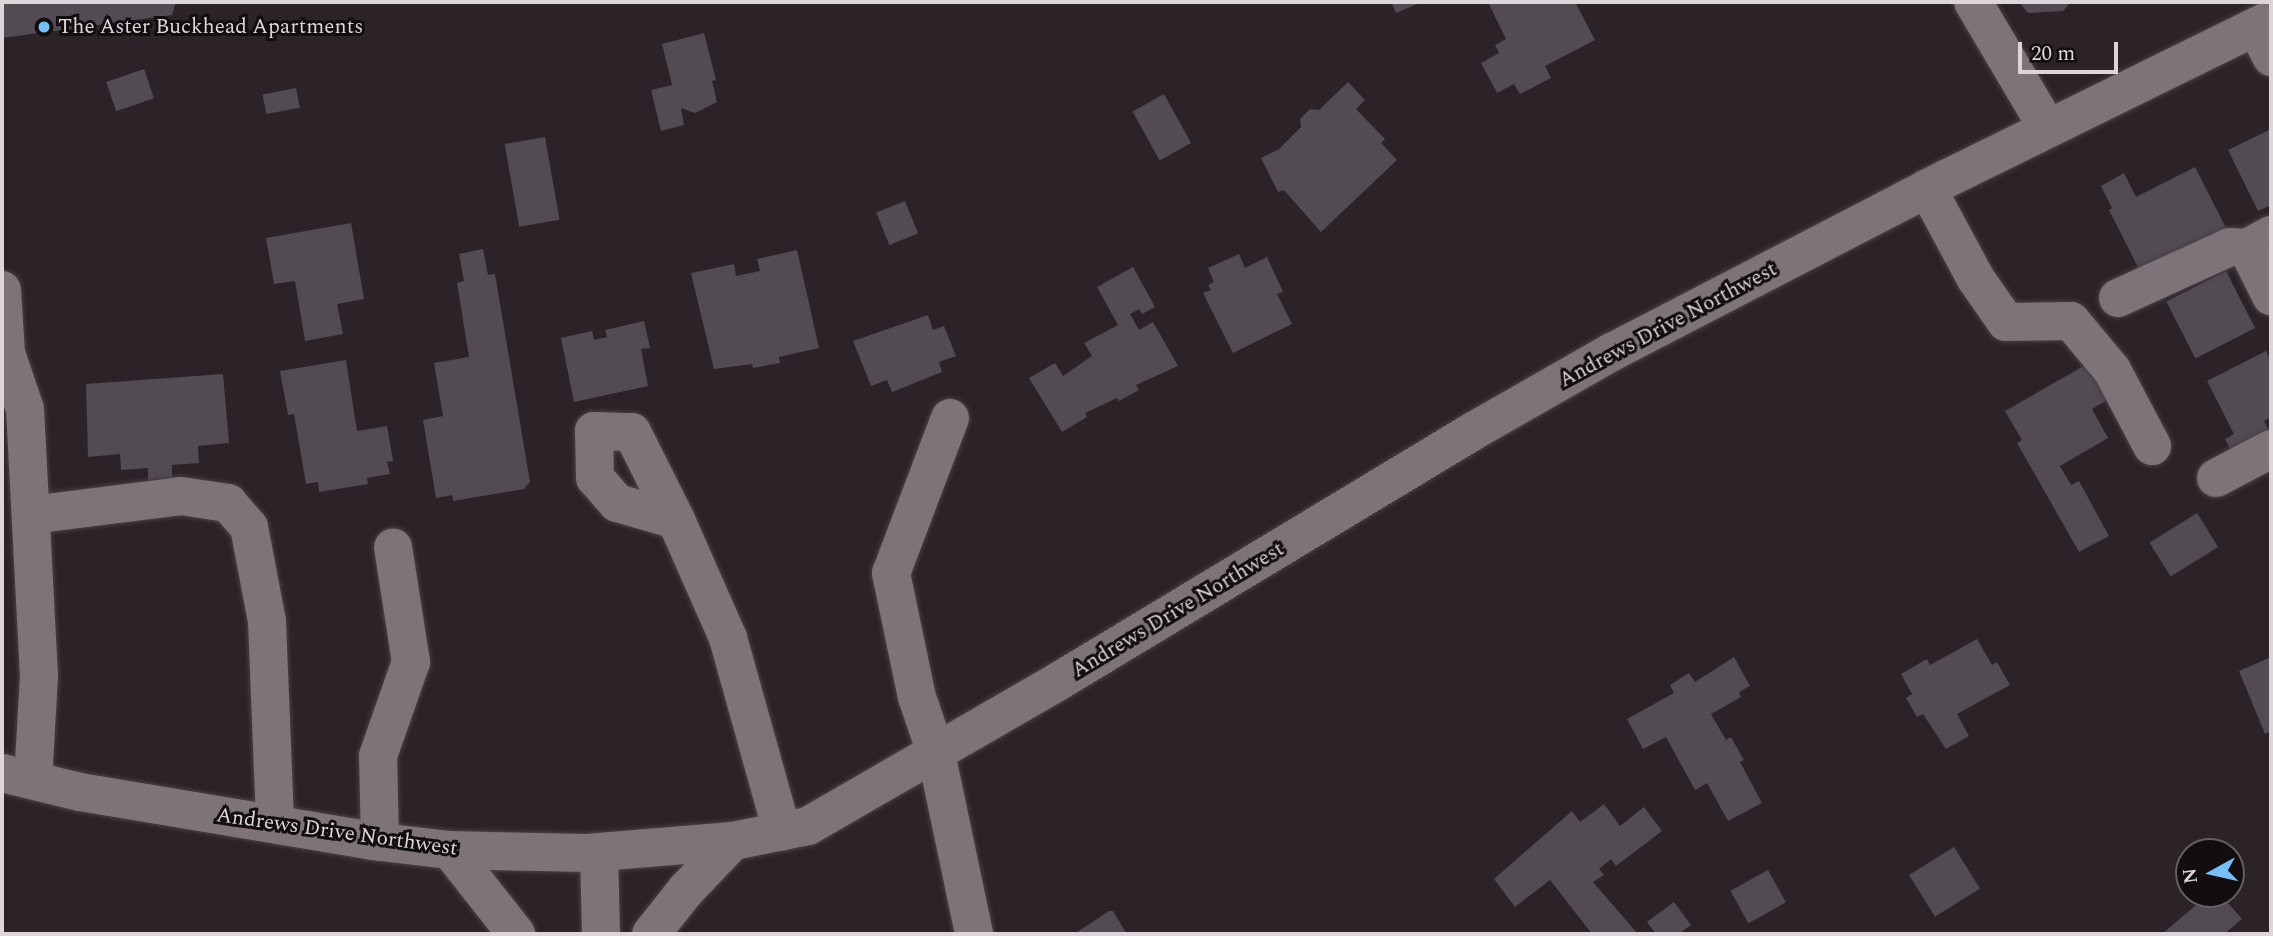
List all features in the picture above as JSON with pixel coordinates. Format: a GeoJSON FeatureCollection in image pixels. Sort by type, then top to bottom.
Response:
{"type":"FeatureCollection","features":[{"type":"Feature","properties":{"kind":"street"},"geometry":{"type":"LineString","coordinates":[[1973,2],[2048,129]]}},
{"type":"Feature","properties":{"kind":"street","name":"Andrews Drive Northwest"},"geometry":{"type":"LineString","coordinates":[[18,777],[80,792],[380,842],[450,850],[585,853],[733,841],[808,826],[1499,416],[1623,346],[1927,188],[2048,129],[2266,34]]}},
{"type":"Feature","properties":{"kind":"street"},"geometry":{"type":"LineString","coordinates":[[1927,188],[1976,279],[2006,322],[2071,321],[2112,370],[2152,446]]}},
{"type":"Feature","properties":{"kind":"street"},"geometry":{"type":"LineString","coordinates":[[2118,298],[2230,247],[2259,241],[2271,296]]}},
{"type":"Feature","properties":{"kind":"street"},"geometry":{"type":"LineString","coordinates":[[2,290],[6,353],[26,409],[39,677],[18,777]]}},
{"type":"Feature","properties":{"kind":"street"},"geometry":{"type":"LineString","coordinates":[[950,418],[891,573],[917,696],[936,752],[974,934]]}},
{"type":"Feature","properties":{"kind":"street"},"geometry":{"type":"LineString","coordinates":[[2216,478],[2271,449]]}},
{"type":"Feature","properties":{"kind":"street"},"geometry":{"type":"LineString","coordinates":[[31,515],[180,496],[228,503],[249,527],[267,621],[275,824]]}},
{"type":"Feature","properties":{"kind":"street"},"geometry":{"type":"LineString","coordinates":[[676,520],[728,638],[782,832]]}},
{"type":"Feature","properties":{"kind":"street"},"geometry":{"type":"LineString","coordinates":[[380,842],[378,756],[411,662],[393,547]]}},
{"type":"Feature","properties":{"kind":"street"},"geometry":{"type":"LineString","coordinates":[[651,934],[686,890],[733,841]]}},
{"type":"Feature","properties":{"kind":"street"},"geometry":{"type":"LineString","coordinates":[[450,850],[516,934]]}},
{"type":"Feature","properties":{"kind":"street"},"geometry":{"type":"LineString","coordinates":[[577,934],[585,853]]}},
{"type":"Feature","properties":{"kind":"street"},"geometry":{"type":"LineString","coordinates":[[585,853],[601,934]]}},
{"type":"Feature","properties":{"kind":"building","name":"The Aster Buckhead Apartments"},"geometry":{"type":"Polygon","coordinates":[[[2,2],[176,2],[172,15],[2,38],[2,2]]]}},
{"type":"Feature","properties":{"kind":"building"},"geometry":{"type":"Polygon","coordinates":[[[1391,2],[1422,2],[1396,13],[1391,2]]]}},
{"type":"Feature","properties":{"kind":"building"},"geometry":{"type":"Polygon","coordinates":[[[1488,2],[1575,2],[1595,40],[1545,66],[1551,78],[1520,94],[1514,84],[1497,93],[1481,63],[1499,53],[1495,45],[1506,39],[1488,2]]]}},
{"type":"Feature","properties":{"kind":"building"},"geometry":{"type":"Polygon","coordinates":[[[2019,2],[2071,2],[2063,11],[2028,13],[2019,2]]]}},
{"type":"Feature","properties":{"kind":"building"},"geometry":{"type":"Polygon","coordinates":[[[704,33],[716,80],[712,81],[717,102],[695,113],[681,108],[684,125],[661,131],[651,90],[672,85],[662,44],[704,33]]]}},
{"type":"Feature","properties":{"kind":"building"},"geometry":{"type":"Polygon","coordinates":[[[144,69],[154,98],[116,111],[106,82],[144,69]]]}},
{"type":"Feature","properties":{"kind":"building"},"geometry":{"type":"Polygon","coordinates":[[[1348,82],[1365,100],[1356,109],[1385,139],[1381,143],[1397,160],[1321,232],[1284,190],[1278,192],[1261,158],[1279,149],[1301,127],[1300,119],[1310,109],[1319,110],[1348,82]]]}},
{"type":"Feature","properties":{"kind":"building"},"geometry":{"type":"Polygon","coordinates":[[[296,88],[300,108],[266,114],[263,94],[296,88]]]}},
{"type":"Feature","properties":{"kind":"building"},"geometry":{"type":"Polygon","coordinates":[[[1164,94],[1191,143],[1160,160],[1133,111],[1164,94]]]}},
{"type":"Feature","properties":{"kind":"building"},"geometry":{"type":"Polygon","coordinates":[[[2271,129],[2271,205],[2258,211],[2228,150],[2271,129]]]}},
{"type":"Feature","properties":{"kind":"building"},"geometry":{"type":"Polygon","coordinates":[[[545,137],[560,220],[519,227],[505,144],[545,137]]]}},
{"type":"Feature","properties":{"kind":"building"},"geometry":{"type":"Polygon","coordinates":[[[2195,167],[2226,228],[2140,271],[2109,210],[2112,208],[2101,186],[2124,173],[2136,197],[2195,167]]]}},
{"type":"Feature","properties":{"kind":"building"},"geometry":{"type":"Polygon","coordinates":[[[905,201],[918,233],[889,245],[876,213],[905,201]]]}},
{"type":"Feature","properties":{"kind":"building"},"geometry":{"type":"Polygon","coordinates":[[[351,223],[364,299],[337,304],[343,334],[305,341],[295,281],[274,284],[266,238],[351,223]]]}},
{"type":"Feature","properties":{"kind":"building"},"geometry":{"type":"Polygon","coordinates":[[[483,249],[488,275],[495,274],[530,482],[524,489],[453,501],[452,495],[436,498],[423,420],[443,416],[434,363],[469,357],[457,283],[464,281],[459,254],[483,249]]]}},
{"type":"Feature","properties":{"kind":"building"},"geometry":{"type":"Polygon","coordinates":[[[797,250],[819,348],[779,357],[780,363],[753,368],[752,364],[714,369],[691,273],[734,264],[736,276],[760,271],[757,259],[797,250]]]}},
{"type":"Feature","properties":{"kind":"building"},"geometry":{"type":"Polygon","coordinates":[[[1239,254],[1245,268],[1267,257],[1283,292],[1277,294],[1292,324],[1233,353],[1203,293],[1211,290],[1208,285],[1214,282],[1208,268],[1239,254]]]}},
{"type":"Feature","properties":{"kind":"building"},"geometry":{"type":"Polygon","coordinates":[[[1133,267],[1155,307],[1142,314],[1139,309],[1130,314],[1139,330],[1153,322],[1178,366],[1136,385],[1139,390],[1119,401],[1117,398],[1085,413],[1087,417],[1062,432],[1029,378],[1055,363],[1063,376],[1092,356],[1084,343],[1118,325],[1097,287],[1133,267]]]}},
{"type":"Feature","properties":{"kind":"building"},"geometry":{"type":"Polygon","coordinates":[[[2226,271],[2255,328],[2195,358],[2166,301],[2226,271]]]}},
{"type":"Feature","properties":{"kind":"building"},"geometry":{"type":"Polygon","coordinates":[[[928,315],[933,330],[944,326],[956,356],[939,362],[942,372],[892,392],[887,380],[871,386],[853,341],[928,315]]]}},
{"type":"Feature","properties":{"kind":"building"},"geometry":{"type":"Polygon","coordinates":[[[644,321],[650,348],[641,349],[648,386],[574,402],[561,338],[592,331],[594,340],[607,337],[605,330],[644,321]]]}},
{"type":"Feature","properties":{"kind":"building"},"geometry":{"type":"Polygon","coordinates":[[[2266,351],[2271,362],[2271,417],[2264,421],[2271,434],[2234,456],[2225,439],[2234,434],[2207,381],[2266,351]]]}},
{"type":"Feature","properties":{"kind":"building"},"geometry":{"type":"Polygon","coordinates":[[[346,360],[357,431],[387,426],[393,461],[387,462],[390,474],[367,478],[368,484],[319,492],[318,482],[306,484],[294,414],[288,415],[280,371],[346,360]]]}},
{"type":"Feature","properties":{"kind":"building"},"geometry":{"type":"Polygon","coordinates":[[[2089,363],[2109,399],[2092,409],[2108,438],[2060,466],[2071,485],[2079,481],[2109,536],[2079,552],[2017,443],[2022,440],[2005,411],[2089,363]]]}},
{"type":"Feature","properties":{"kind":"building"},"geometry":{"type":"Polygon","coordinates":[[[223,374],[229,443],[198,446],[199,463],[172,465],[172,478],[148,480],[148,468],[121,470],[120,454],[88,457],[86,384],[223,374]]]}},
{"type":"Feature","properties":{"kind":"building"},"geometry":{"type":"Polygon","coordinates":[[[2197,513],[2218,547],[2171,577],[2150,543],[2197,513]]]}},
{"type":"Feature","properties":{"kind":"building"},"geometry":{"type":"Polygon","coordinates":[[[1977,639],[1992,665],[1997,662],[2010,685],[1957,714],[1969,736],[1946,749],[1923,714],[1917,717],[1906,698],[1912,694],[1901,674],[1927,659],[1930,665],[1977,639]]]}},
{"type":"Feature","properties":{"kind":"building"},"geometry":{"type":"Polygon","coordinates":[[[1734,657],[1750,686],[1739,692],[1741,697],[1711,714],[1726,740],[1731,737],[1744,760],[1740,762],[1762,803],[1728,821],[1707,783],[1695,790],[1666,737],[1643,749],[1627,719],[1674,693],[1670,685],[1689,673],[1695,682],[1734,657]]]}},
{"type":"Feature","properties":{"kind":"building"},"geometry":{"type":"Polygon","coordinates":[[[2271,657],[2271,731],[2265,734],[2239,671],[2271,657]]]}},
{"type":"Feature","properties":{"kind":"building"},"geometry":{"type":"Polygon","coordinates":[[[1604,804],[1620,826],[1644,807],[1662,831],[1616,866],[1611,859],[1599,869],[1604,875],[1593,882],[1638,934],[1592,934],[1550,880],[1515,907],[1494,879],[1572,811],[1580,822],[1604,804]]]}},
{"type":"Feature","properties":{"kind":"building"},"geometry":{"type":"Polygon","coordinates":[[[1954,847],[1980,889],[1935,917],[1909,875],[1954,847]]]}},
{"type":"Feature","properties":{"kind":"building"},"geometry":{"type":"Polygon","coordinates":[[[1768,870],[1786,902],[1748,923],[1730,891],[1768,870]]]}},
{"type":"Feature","properties":{"kind":"building"},"geometry":{"type":"Polygon","coordinates":[[[1674,902],[1691,925],[1679,934],[1656,934],[1647,922],[1674,902]]]}},
{"type":"Feature","properties":{"kind":"building"},"geometry":{"type":"Polygon","coordinates":[[[2193,908],[2232,908],[2242,919],[2224,934],[2162,934],[2193,908]]]}},
{"type":"Feature","properties":{"kind":"building"},"geometry":{"type":"Polygon","coordinates":[[[1113,911],[1127,934],[1074,934],[1113,911]]]}},
{"type":"Feature","properties":{"kind":"place","name":"The Aster Buckhead Apartments"},"geometry":{"type":"Point","coordinates":[44,27]}}]}
